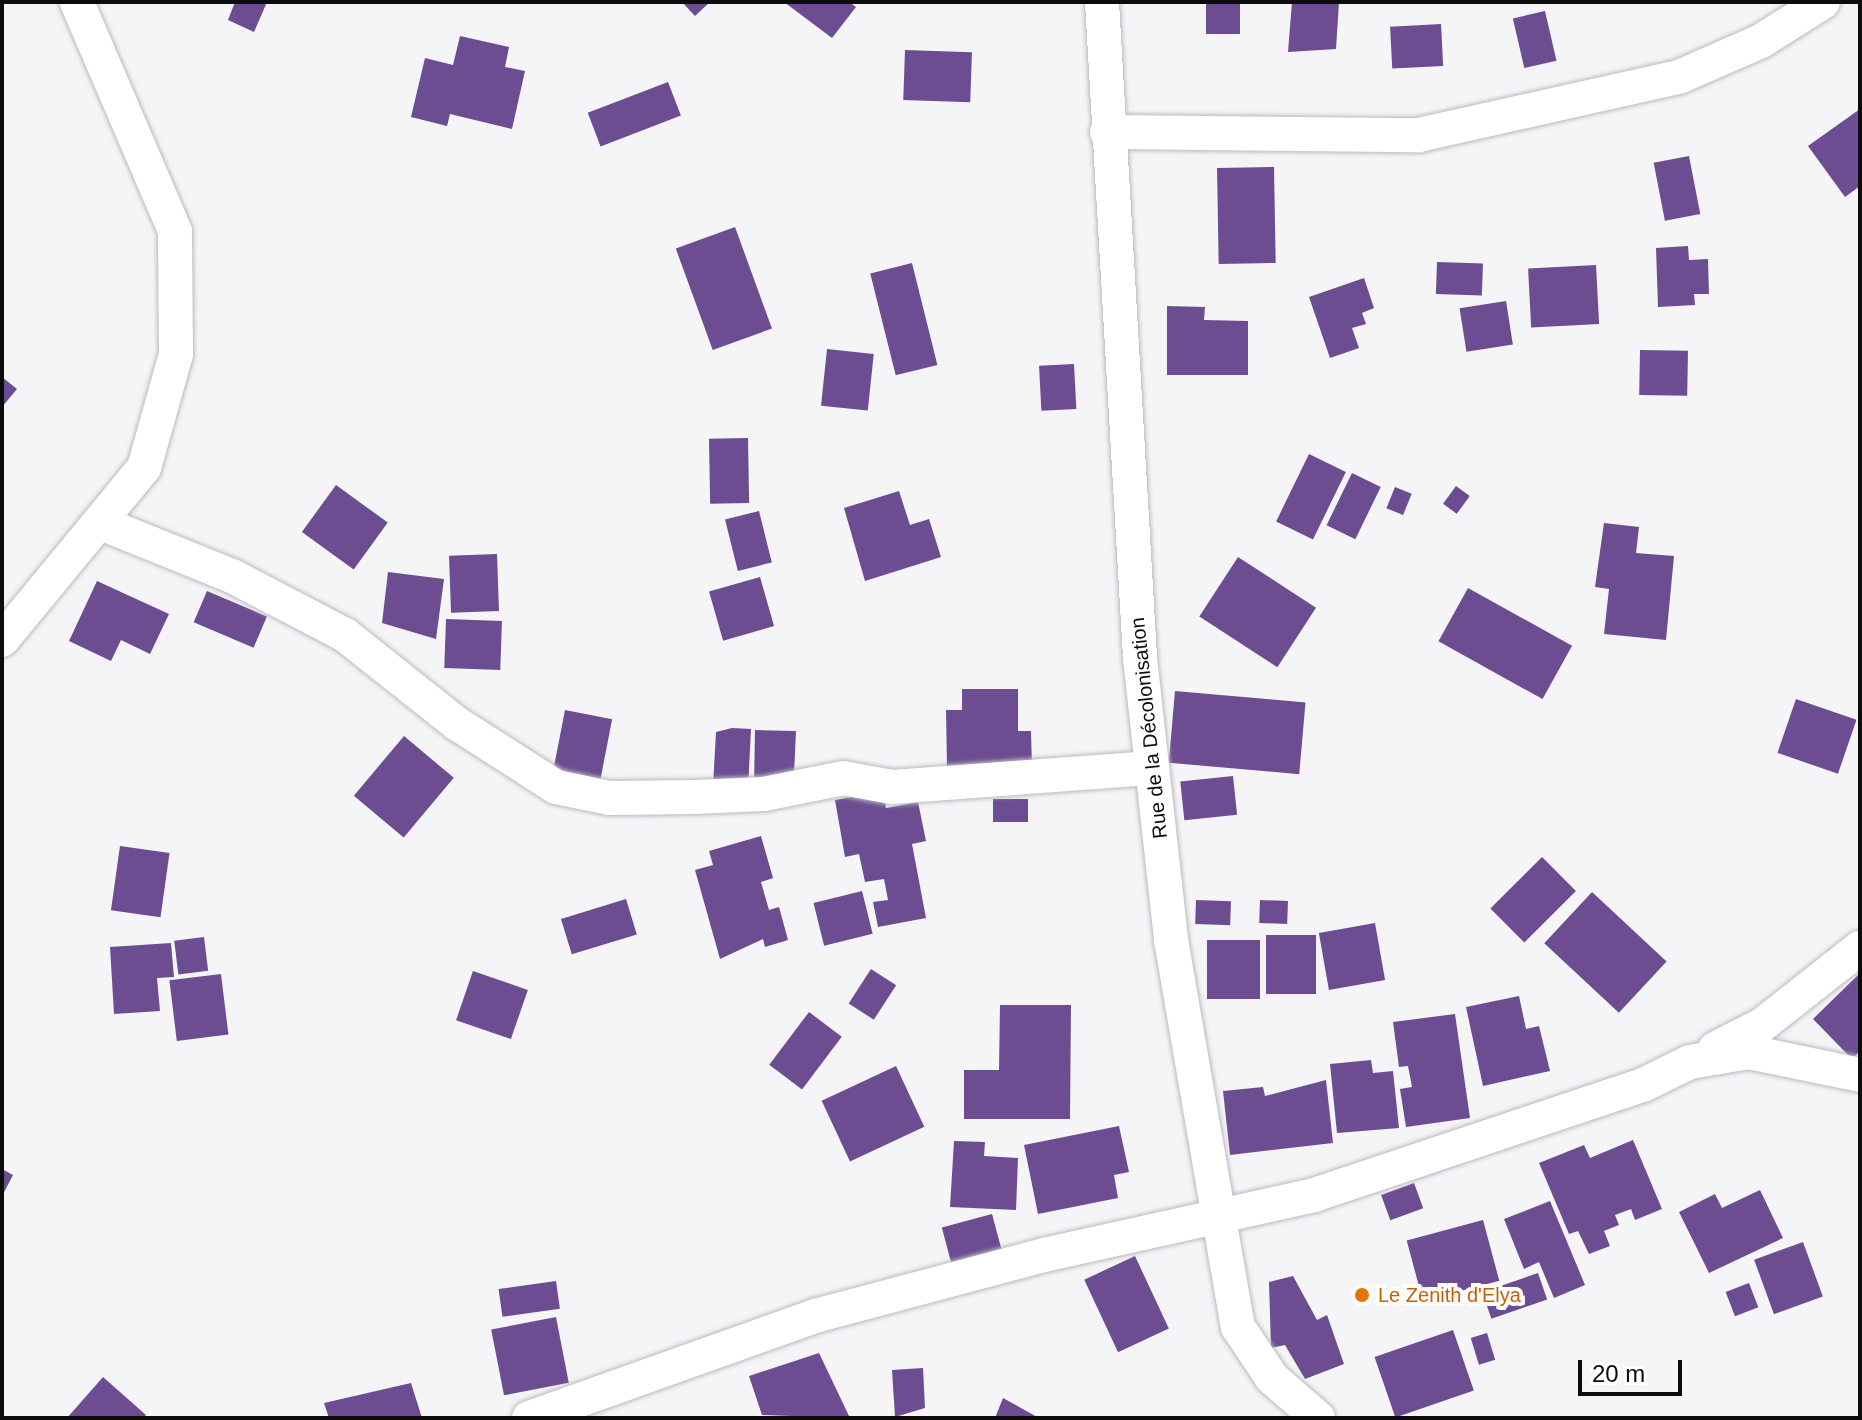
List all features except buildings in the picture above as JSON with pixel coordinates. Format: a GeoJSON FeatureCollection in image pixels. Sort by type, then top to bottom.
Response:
{"type":"FeatureCollection","features":[{"type":"Feature","properties":{"kind":"street"},"geometry":{"type":"LineString","coordinates":[[2,640],[103,524],[144,468],[165,411],[180,285],[170,217],[77,2]]}},
{"type":"Feature","properties":{"kind":"street","name":"Rue de la Décolonisation"},"geometry":{"type":"LineString","coordinates":[[1102,2],[1107,132],[1152,768],[1214,1219],[1238,1327],[1272,1378],[1318,1418]]}},
{"type":"Feature","properties":{"kind":"street"},"geometry":{"type":"LineString","coordinates":[[1107,132],[1419,135],[1679,77],[1761,41],[1823,2]]}},
{"type":"Feature","properties":{"kind":"street"},"geometry":{"type":"LineString","coordinates":[[103,524],[234,577],[345,635],[456,723],[556,787],[609,798],[694,797],[843,778],[892,787],[1152,768]]}},
{"type":"Feature","properties":{"kind":"street"},"geometry":{"type":"LineString","coordinates":[[1643,1085],[1762,1025],[1860,948]]}},
{"type":"Feature","properties":{"kind":"street"},"geometry":{"type":"LineString","coordinates":[[529,1418],[815,1316],[1044,1255],[1314,1195],[1643,1085],[1690,1062],[1749,1052],[1860,1075]]}},
{"type":"Feature","properties":{"kind":"place","name":"Le Zenith d'Elya"},"geometry":{"type":"Point","coordinates":[1362,1295]}}]}
